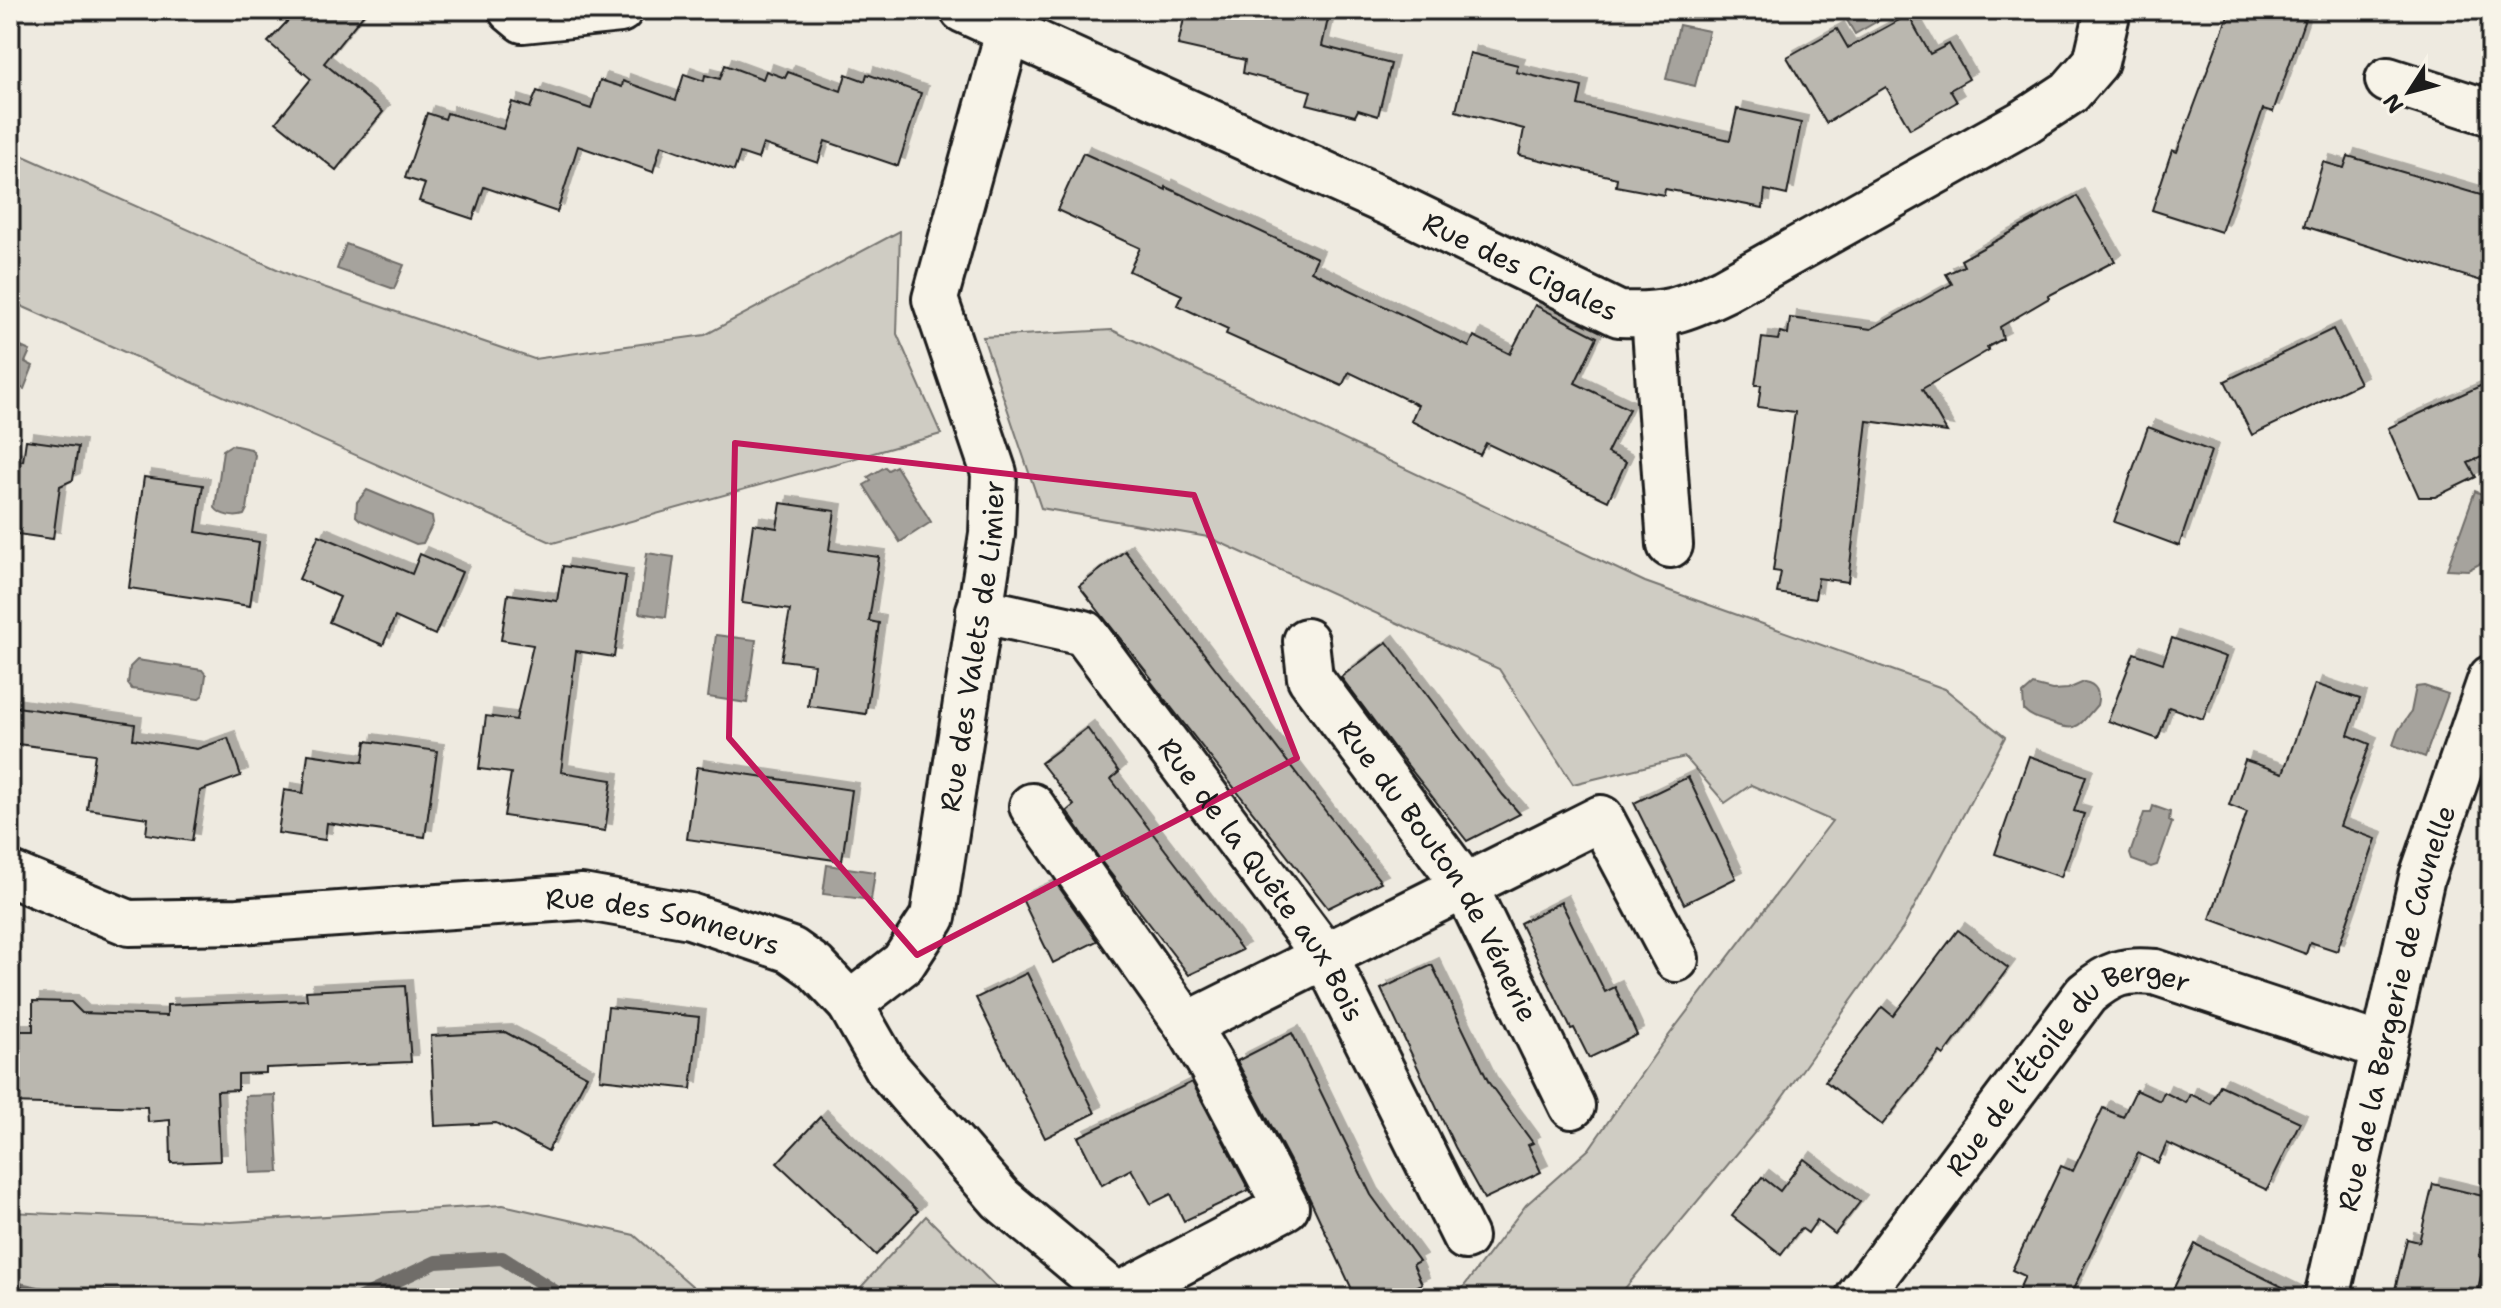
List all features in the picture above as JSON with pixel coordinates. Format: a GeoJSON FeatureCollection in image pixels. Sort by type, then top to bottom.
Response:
{"type":"FeatureCollection","features":[{"type":"Feature","properties":{"kind":"street"},"geometry":{"type":"LineString","coordinates":[[511,10],[523,20],[620,10]]}},
{"type":"Feature","properties":{"kind":"street","name":"Rue des Cigales"},"geometry":{"type":"LineString","coordinates":[[963,10],[1402,209],[1605,308],[1619,314],[1654,315],[1687,308],[1724,290],[2026,121],[2070,92],[2096,62],[2108,10]]}},
{"type":"Feature","properties":{"kind":"street","name":"Rue des Valets de Limier"},"geometry":{"type":"LineString","coordinates":[[850,1004],[903,963],[933,917],[992,534],[994,473],[935,299],[1008,32]]}},
{"type":"Feature","properties":{"kind":"street"},"geometry":{"type":"LineString","coordinates":[[2388,80],[2491,113]]}},
{"type":"Feature","properties":{"kind":"street"},"geometry":{"type":"LineString","coordinates":[[1654,315],[1670,545]]}},
{"type":"Feature","properties":{"kind":"street","name":"Rue de la Quête aux Bois"},"geometry":{"type":"LineString","coordinates":[[979,610],[1084,633],[1325,956],[1465,1237]]}},
{"type":"Feature","properties":{"kind":"street","name":"Rue du Bouton de Vénerie"},"geometry":{"type":"LineString","coordinates":[[1306,641],[1310,678],[1465,886],[1572,1106]]}},
{"type":"Feature","properties":{"kind":"street","name":"Rue de la Bergerie de Caunelle"},"geometry":{"type":"LineString","coordinates":[[2327,1298],[2422,877],[2491,678]]}},
{"type":"Feature","properties":{"kind":"street"},"geometry":{"type":"LineString","coordinates":[[1032,806],[1187,1025],[1601,818],[1676,959]]}},
{"type":"Feature","properties":{"kind":"street","name":"Rue des Sonneurs"},"geometry":{"type":"LineString","coordinates":[[10,874],[129,923],[238,921],[582,897],[690,916],[791,950],[815,967],[850,1004],[886,1067],[1001,1199],[1117,1296],[1286,1207],[1187,1025]]}},
{"type":"Feature","properties":{"kind":"street","name":"Rue de l'Étoile du Berger"},"geometry":{"type":"LineString","coordinates":[[1858,1298],[2086,994],[2104,978],[2130,969],[2155,972],[2383,1047]]}},
{"type":"Feature","properties":{"kind":"highlighted area"},"geometry":{"type":"Polygon","coordinates":[[[735,443],[1194,495],[1297,758],[917,955],[729,738],[735,443]]]}},
{"type":"Feature","properties":{"kind":"shaded area"},"geometry":{"type":"Polygon","coordinates":[[[1841,10],[1897,10],[1855,34],[1841,10]]]}},
{"type":"Feature","properties":{"kind":"shaded area"},"geometry":{"type":"Polygon","coordinates":[[[1679,25],[1709,31],[1695,86],[1666,79],[1679,25]]]}},
{"type":"Feature","properties":{"kind":"shaded area"},"geometry":{"type":"Polygon","coordinates":[[[10,150],[297,278],[534,359],[705,335],[900,231],[897,334],[941,434],[553,543],[10,301],[10,150]]]}},
{"type":"Feature","properties":{"kind":"shaded area"},"geometry":{"type":"Polygon","coordinates":[[[346,244],[404,265],[394,289],[337,269],[346,244]]]}},
{"type":"Feature","properties":{"kind":"shaded area"},"geometry":{"type":"Polygon","coordinates":[[[1112,330],[1645,582],[1945,689],[2005,737],[1903,928],[1775,1108],[1617,1298],[1455,1298],[1526,1205],[1589,1149],[1660,1047],[1832,821],[1751,785],[1725,803],[1685,757],[1573,784],[1499,669],[1208,537],[1041,508],[983,337],[1112,330]]]}},
{"type":"Feature","properties":{"kind":"shaded area"},"geometry":{"type":"Polygon","coordinates":[[[10,342],[30,351],[25,362],[33,366],[24,389],[10,383],[10,342]]]}},
{"type":"Feature","properties":{"kind":"shaded area"},"geometry":{"type":"Polygon","coordinates":[[[231,445],[251,449],[255,455],[247,509],[240,516],[224,515],[215,508],[223,450],[231,445]]]}},
{"type":"Feature","properties":{"kind":"shaded area"},"geometry":{"type":"Polygon","coordinates":[[[896,466],[931,522],[900,542],[864,485],[871,481],[868,477],[885,467],[888,470],[896,466]]]}},
{"type":"Feature","properties":{"kind":"shaded area"},"geometry":{"type":"Polygon","coordinates":[[[2491,479],[2491,558],[2468,570],[2447,569],[2475,491],[2484,495],[2491,479]]]}},
{"type":"Feature","properties":{"kind":"shaded area"},"geometry":{"type":"Polygon","coordinates":[[[367,490],[432,517],[433,523],[423,543],[416,544],[360,520],[356,516],[357,502],[367,490]]]}},
{"type":"Feature","properties":{"kind":"shaded area"},"geometry":{"type":"Polygon","coordinates":[[[647,553],[674,557],[666,617],[639,613],[647,553]]]}},
{"type":"Feature","properties":{"kind":"shaded area"},"geometry":{"type":"Polygon","coordinates":[[[716,635],[756,640],[747,703],[708,697],[716,635]]]}},
{"type":"Feature","properties":{"kind":"shaded area"},"geometry":{"type":"Polygon","coordinates":[[[137,660],[202,670],[206,675],[203,695],[198,699],[132,689],[128,684],[130,667],[137,660]]]}},
{"type":"Feature","properties":{"kind":"shaded area"},"geometry":{"type":"Polygon","coordinates":[[[2084,682],[2095,687],[2098,701],[2076,726],[2071,728],[2035,718],[2024,710],[2023,694],[2033,685],[2052,690],[2068,689],[2084,682]]]}},
{"type":"Feature","properties":{"kind":"shaded area"},"geometry":{"type":"Polygon","coordinates":[[[2424,686],[2448,694],[2425,757],[2393,745],[2411,712],[2416,687],[2424,686]]]}},
{"type":"Feature","properties":{"kind":"shaded area"},"geometry":{"type":"Polygon","coordinates":[[[2153,806],[2170,812],[2169,821],[2172,823],[2157,865],[2151,867],[2132,860],[2130,854],[2144,813],[2151,813],[2153,806]]]}},
{"type":"Feature","properties":{"kind":"shaded area"},"geometry":{"type":"Polygon","coordinates":[[[827,865],[875,872],[871,900],[823,894],[827,865]]]}},
{"type":"Feature","properties":{"kind":"shaded area"},"geometry":{"type":"Polygon","coordinates":[[[275,1095],[279,1172],[250,1173],[245,1096],[275,1095]]]}},
{"type":"Feature","properties":{"kind":"shaded area"},"geometry":{"type":"Polygon","coordinates":[[[503,1205],[634,1235],[706,1298],[10,1298],[10,1212],[231,1222],[503,1205]]]}},
{"type":"Feature","properties":{"kind":"shaded area"},"geometry":{"type":"Polygon","coordinates":[[[926,1216],[1001,1292],[1002,1298],[851,1298],[926,1216]]]}},
{"type":"Feature","properties":{"kind":"building"},"geometry":{"type":"Polygon","coordinates":[[[298,10],[367,10],[324,63],[383,112],[336,170],[276,122],[311,79],[268,42],[298,10]]]}},
{"type":"Feature","properties":{"kind":"building"},"geometry":{"type":"Polygon","coordinates":[[[1186,10],[1330,10],[1322,46],[1391,64],[1378,116],[1358,110],[1355,116],[1307,104],[1311,91],[1243,73],[1245,60],[1178,45],[1186,10]]]}},
{"type":"Feature","properties":{"kind":"building"},"geometry":{"type":"Polygon","coordinates":[[[2230,10],[2308,10],[2273,112],[2263,109],[2221,232],[2152,210],[2172,150],[2177,152],[2230,10]]]}},
{"type":"Feature","properties":{"kind":"building"},"geometry":{"type":"Polygon","coordinates":[[[1908,15],[1930,54],[1949,44],[1969,79],[1950,90],[1957,102],[1910,129],[1886,87],[1826,123],[1787,57],[1837,29],[1848,48],[1908,15]]]}},
{"type":"Feature","properties":{"kind":"building"},"geometry":{"type":"Polygon","coordinates":[[[1470,53],[1518,65],[1516,72],[1582,87],[1578,105],[1730,140],[1737,109],[1801,123],[1787,195],[1765,190],[1763,208],[1665,189],[1664,195],[1616,186],[1617,178],[1519,155],[1524,129],[1456,111],[1470,53]]]}},
{"type":"Feature","properties":{"kind":"building"},"geometry":{"type":"Polygon","coordinates":[[[725,65],[763,79],[766,71],[785,78],[788,72],[841,91],[846,74],[865,81],[867,74],[921,93],[898,166],[825,141],[818,163],[763,144],[758,159],[740,153],[734,171],[661,145],[653,172],[578,146],[557,212],[484,187],[473,219],[419,201],[425,184],[405,178],[427,113],[445,119],[447,113],[503,129],[512,102],[530,108],[537,91],[591,109],[600,80],[622,87],[623,81],[676,100],[684,74],[704,81],[705,75],[720,79],[725,65]]]}},
{"type":"Feature","properties":{"kind":"building"},"geometry":{"type":"Polygon","coordinates":[[[1083,153],[1166,190],[1166,187],[1317,258],[1311,271],[1469,347],[1474,336],[1510,354],[1535,305],[1597,337],[1575,383],[1629,409],[1607,453],[1626,462],[1608,501],[1486,443],[1480,455],[1411,421],[1418,405],[1349,372],[1342,386],[1226,334],[1228,329],[1177,305],[1182,295],[1129,271],[1140,248],[1057,210],[1083,153]]]}},
{"type":"Feature","properties":{"kind":"building"},"geometry":{"type":"Polygon","coordinates":[[[2348,156],[2491,198],[2491,284],[2304,226],[2323,162],[2344,168],[2348,156]]]}},
{"type":"Feature","properties":{"kind":"building"},"geometry":{"type":"Polygon","coordinates":[[[2077,196],[2115,261],[2048,296],[2000,327],[2003,339],[1922,389],[1947,432],[1867,421],[1848,582],[1818,578],[1815,599],[1777,593],[1781,572],[1773,571],[1795,412],[1758,407],[1761,385],[1755,385],[1762,338],[1778,340],[1780,332],[1788,334],[1790,318],[1871,329],[1952,284],[1946,274],[1964,266],[1961,260],[2077,196]]]}},
{"type":"Feature","properties":{"kind":"building"},"geometry":{"type":"Polygon","coordinates":[[[2333,329],[2360,383],[2252,435],[2225,381],[2333,329]]]}},
{"type":"Feature","properties":{"kind":"building"},"geometry":{"type":"Polygon","coordinates":[[[2491,381],[2491,443],[2487,445],[2491,453],[2468,463],[2476,477],[2435,497],[2419,497],[2388,428],[2491,381]]]}},
{"type":"Feature","properties":{"kind":"building"},"geometry":{"type":"Polygon","coordinates":[[[2148,427],[2211,451],[2179,546],[2114,522],[2148,427]]]}},
{"type":"Feature","properties":{"kind":"building"},"geometry":{"type":"Polygon","coordinates":[[[26,440],[78,447],[73,480],[60,486],[53,539],[10,533],[10,459],[23,461],[26,440]]]}},
{"type":"Feature","properties":{"kind":"building"},"geometry":{"type":"Polygon","coordinates":[[[144,477],[203,485],[196,532],[259,542],[250,606],[129,588],[144,477]]]}},
{"type":"Feature","properties":{"kind":"building"},"geometry":{"type":"Polygon","coordinates":[[[781,503],[835,511],[829,550],[879,557],[869,621],[879,623],[866,714],[808,706],[814,664],[781,660],[790,610],[742,603],[753,524],[777,528],[781,503]]]}},
{"type":"Feature","properties":{"kind":"building"},"geometry":{"type":"Polygon","coordinates":[[[319,535],[412,574],[420,554],[462,572],[435,635],[395,617],[383,645],[329,622],[340,597],[299,579],[319,535]]]}},
{"type":"Feature","properties":{"kind":"building"},"geometry":{"type":"Polygon","coordinates":[[[1125,551],[1381,882],[1328,908],[1160,693],[1079,586],[1125,551]]]}},
{"type":"Feature","properties":{"kind":"building"},"geometry":{"type":"Polygon","coordinates":[[[563,566],[626,576],[614,657],[576,651],[561,772],[612,780],[605,831],[504,816],[511,773],[479,769],[486,716],[516,720],[533,645],[501,640],[508,594],[557,601],[563,566]]]}},
{"type":"Feature","properties":{"kind":"building"},"geometry":{"type":"Polygon","coordinates":[[[2172,638],[2226,657],[2203,719],[2169,707],[2158,739],[2108,721],[2134,653],[2163,663],[2172,638]]]}},
{"type":"Feature","properties":{"kind":"building"},"geometry":{"type":"Polygon","coordinates":[[[1387,642],[1520,814],[1467,841],[1394,748],[1341,677],[1387,642]]]}},
{"type":"Feature","properties":{"kind":"building"},"geometry":{"type":"Polygon","coordinates":[[[2315,684],[2360,699],[2348,735],[2370,744],[2340,826],[2376,839],[2337,951],[2310,942],[2306,954],[2210,919],[2247,812],[2229,805],[2245,760],[2283,773],[2315,684]]]}},
{"type":"Feature","properties":{"kind":"building"},"geometry":{"type":"Polygon","coordinates":[[[10,706],[135,724],[133,739],[197,749],[228,738],[241,776],[200,791],[192,841],[146,834],[148,818],[87,809],[95,754],[10,743],[10,706]]]}},
{"type":"Feature","properties":{"kind":"building"},"geometry":{"type":"Polygon","coordinates":[[[1087,728],[1119,772],[1111,779],[1242,950],[1189,975],[1101,861],[1067,811],[1074,805],[1041,763],[1087,728]]]}},
{"type":"Feature","properties":{"kind":"building"},"geometry":{"type":"Polygon","coordinates":[[[366,741],[437,751],[425,837],[327,823],[325,840],[278,833],[284,790],[303,793],[308,754],[363,762],[366,741]]]}},
{"type":"Feature","properties":{"kind":"building"},"geometry":{"type":"Polygon","coordinates":[[[2029,756],[2086,776],[2074,811],[2084,814],[2061,877],[1995,854],[2029,756]]]}},
{"type":"Feature","properties":{"kind":"building"},"geometry":{"type":"Polygon","coordinates":[[[697,767],[852,790],[842,861],[687,839],[697,767]]]}},
{"type":"Feature","properties":{"kind":"building"},"geometry":{"type":"Polygon","coordinates":[[[1688,777],[1736,878],[1684,904],[1634,803],[1688,777]]]}},
{"type":"Feature","properties":{"kind":"building"},"geometry":{"type":"Polygon","coordinates":[[[1056,883],[1097,941],[1053,963],[1022,899],[1056,883]]]}},
{"type":"Feature","properties":{"kind":"building"},"geometry":{"type":"Polygon","coordinates":[[[1561,902],[1605,992],[1615,987],[1637,1035],[1589,1058],[1574,1028],[1571,1029],[1520,923],[1561,902]]]}},
{"type":"Feature","properties":{"kind":"building"},"geometry":{"type":"Polygon","coordinates":[[[1958,930],[2008,968],[1944,1055],[1940,1052],[1882,1125],[1825,1081],[1882,1007],[1893,1016],[1958,930]]]}},
{"type":"Feature","properties":{"kind":"building"},"geometry":{"type":"Polygon","coordinates":[[[1432,965],[1489,1083],[1533,1143],[1528,1145],[1541,1172],[1484,1199],[1455,1147],[1381,989],[1432,965]]]}},
{"type":"Feature","properties":{"kind":"building"},"geometry":{"type":"Polygon","coordinates":[[[1027,973],[1095,1113],[1045,1138],[976,998],[1027,973]]]}},
{"type":"Feature","properties":{"kind":"building"},"geometry":{"type":"Polygon","coordinates":[[[405,986],[411,1062],[266,1068],[266,1073],[238,1074],[238,1090],[217,1091],[220,1161],[171,1163],[170,1120],[148,1122],[147,1107],[10,1103],[10,1031],[33,1031],[33,1001],[71,1002],[82,1013],[167,1016],[167,1005],[307,1000],[306,991],[405,986]]]}},
{"type":"Feature","properties":{"kind":"building"},"geometry":{"type":"Polygon","coordinates":[[[608,1007],[699,1017],[691,1089],[600,1079],[608,1007]]]}},
{"type":"Feature","properties":{"kind":"building"},"geometry":{"type":"Polygon","coordinates":[[[505,1032],[587,1076],[548,1151],[496,1123],[435,1126],[431,1036],[505,1032]]]}},
{"type":"Feature","properties":{"kind":"building"},"geometry":{"type":"Polygon","coordinates":[[[1292,1033],[1371,1195],[1419,1261],[1413,1264],[1422,1284],[1394,1298],[1356,1298],[1308,1195],[1237,1061],[1292,1033]]]}},
{"type":"Feature","properties":{"kind":"building"},"geometry":{"type":"Polygon","coordinates":[[[1192,1082],[1249,1190],[1184,1221],[1171,1194],[1151,1204],[1131,1169],[1102,1185],[1078,1137],[1192,1082]]]}},
{"type":"Feature","properties":{"kind":"building"},"geometry":{"type":"Polygon","coordinates":[[[2220,1085],[2300,1122],[2267,1190],[2167,1143],[2158,1163],[2138,1153],[2069,1298],[2015,1298],[2025,1276],[2012,1270],[2061,1166],[2073,1171],[2103,1108],[2123,1117],[2136,1090],[2160,1101],[2164,1092],[2186,1103],[2190,1094],[2211,1104],[2220,1085]]]}},
{"type":"Feature","properties":{"kind":"building"},"geometry":{"type":"Polygon","coordinates":[[[820,1117],[918,1211],[876,1255],[777,1163],[820,1117]]]}},
{"type":"Feature","properties":{"kind":"building"},"geometry":{"type":"Polygon","coordinates":[[[1804,1159],[1860,1202],[1835,1234],[1817,1220],[1808,1233],[1801,1228],[1781,1254],[1732,1216],[1762,1177],[1780,1191],[1804,1159]]]}},
{"type":"Feature","properties":{"kind":"building"},"geometry":{"type":"Polygon","coordinates":[[[2433,1184],[2491,1198],[2479,1256],[2485,1258],[2476,1298],[2393,1298],[2407,1239],[2419,1242],[2433,1184]]]}},
{"type":"Feature","properties":{"kind":"building"},"geometry":{"type":"Polygon","coordinates":[[[2195,1244],[2303,1297],[2303,1298],[2169,1298],[2195,1244]]]}},
{"type":"Feature","properties":{"kind":"waterway"},"geometry":{"type":"LineString","coordinates":[[360,1298],[436,1262],[502,1258],[565,1298]]}},
{"type":"Feature","properties":{"kind":"waterway"},"geometry":{"type":"LineString","coordinates":[[10,1287],[53,1296],[148,1298]]}}]}
